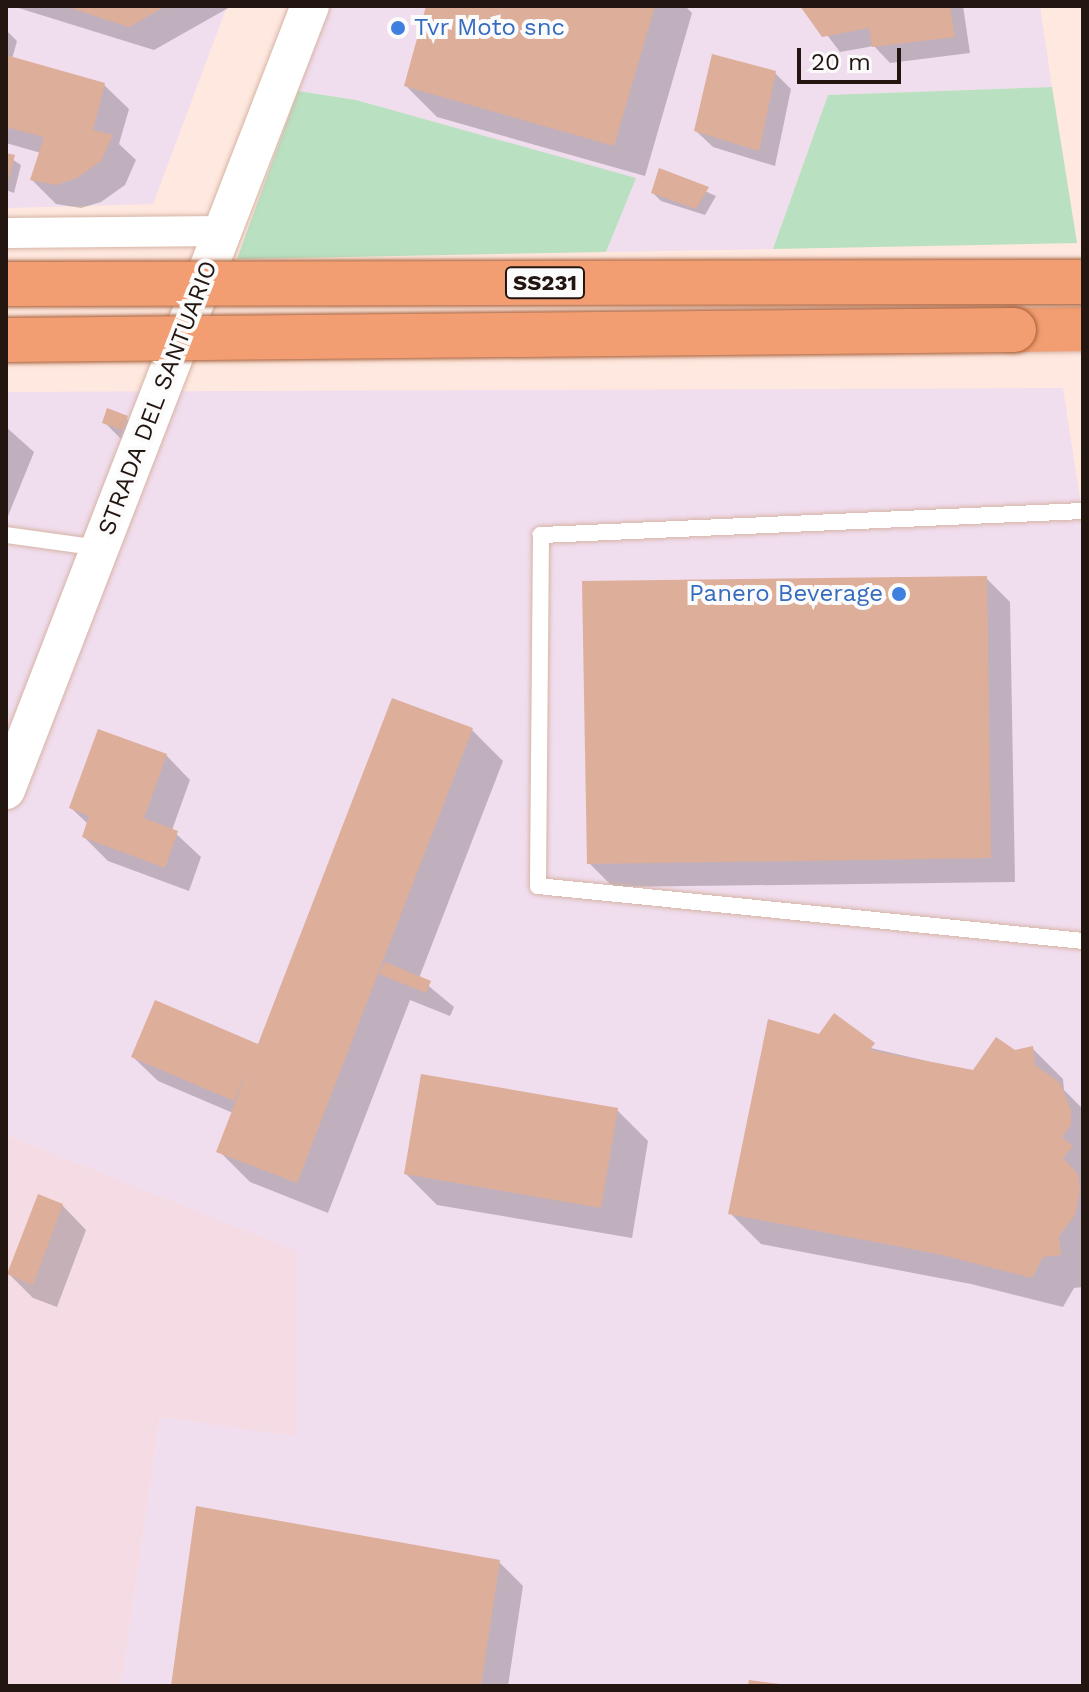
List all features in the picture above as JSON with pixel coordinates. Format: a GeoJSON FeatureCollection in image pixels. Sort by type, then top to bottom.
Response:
{"type":"FeatureCollection","features":[{"type":"Feature","properties":{"kind":"highway","name":"SS231"},"geometry":{"type":"LineString","coordinates":[[6,284],[1083,282]]}},
{"type":"Feature","properties":{"kind":"highway","name":"SS231"},"geometry":{"type":"LineString","coordinates":[[6,340],[1083,329]]}},
{"type":"Feature","properties":{"kind":"street","name":"STRADA DEL SANTUARIO"},"geometry":{"type":"LineString","coordinates":[[6,790],[310,6]]}},
{"type":"Feature","properties":{"kind":"street"},"geometry":{"type":"LineString","coordinates":[[6,233],[223,231]]}},
{"type":"Feature","properties":{"kind":"lane"},"geometry":{"type":"LineString","coordinates":[[1083,511],[541,535],[538,886],[1083,941]]}},
{"type":"Feature","properties":{"kind":"lane"},"geometry":{"type":"LineString","coordinates":[[6,535],[100,548]]}},
{"type":"Feature","properties":{"kind":"shaded area"},"geometry":{"type":"Polygon","coordinates":[[[6,6],[227,6],[153,204],[6,208],[6,6]]]}},
{"type":"Feature","properties":{"kind":"shaded area"},"geometry":{"type":"Polygon","coordinates":[[[328,6],[1040,6],[1052,87],[828,95],[773,249],[606,252],[635,178],[356,100],[298,91],[328,6]]]}},
{"type":"Feature","properties":{"kind":"shaded area"},"geometry":{"type":"Polygon","coordinates":[[[1063,388],[1083,518],[1083,1686],[121,1686],[160,1417],[296,1436],[296,1251],[6,1135],[6,392],[1063,388]]]}},
{"type":"Feature","properties":{"kind":"shaded area"},"geometry":{"type":"Polygon","coordinates":[[[6,1135],[296,1250],[296,1437],[160,1417],[121,1686],[6,1686],[6,1135]]]}},
{"type":"Feature","properties":{"kind":"green space"},"geometry":{"type":"Polygon","coordinates":[[[1052,87],[1077,243],[773,249],[828,95],[1052,87]]]}},
{"type":"Feature","properties":{"kind":"green space"},"geometry":{"type":"Polygon","coordinates":[[[298,91],[356,100],[636,178],[606,252],[237,259],[298,91]]]}},
{"type":"Feature","properties":{"kind":"building"},"geometry":{"type":"Polygon","coordinates":[[[64,6],[166,6],[129,27],[64,6]]]}},
{"type":"Feature","properties":{"kind":"building"},"geometry":{"type":"Polygon","coordinates":[[[426,6],[655,6],[614,146],[404,86],[426,6]]]}},
{"type":"Feature","properties":{"kind":"building"},"geometry":{"type":"Polygon","coordinates":[[[800,6],[950,6],[955,37],[872,47],[869,28],[822,37],[800,6]]]}},
{"type":"Feature","properties":{"kind":"building"},"geometry":{"type":"Polygon","coordinates":[[[712,54],[776,71],[759,151],[694,131],[712,54]]]}},
{"type":"Feature","properties":{"kind":"building"},"geometry":{"type":"Polygon","coordinates":[[[6,55],[105,83],[93,130],[113,135],[101,161],[77,178],[56,185],[30,180],[44,137],[6,127],[6,55]]]}},
{"type":"Feature","properties":{"kind":"building"},"geometry":{"type":"Polygon","coordinates":[[[6,153],[15,155],[7,185],[6,184],[6,153]]]}},
{"type":"Feature","properties":{"kind":"building"},"geometry":{"type":"Polygon","coordinates":[[[659,168],[709,187],[696,209],[651,193],[659,168]]]}},
{"type":"Feature","properties":{"kind":"building"},"geometry":{"type":"Polygon","coordinates":[[[107,408],[128,416],[122,430],[102,423],[107,408]]]}},
{"type":"Feature","properties":{"kind":"building"},"geometry":{"type":"Polygon","coordinates":[[[987,576],[991,858],[587,864],[582,581],[987,576]]]}},
{"type":"Feature","properties":{"kind":"building"},"geometry":{"type":"Polygon","coordinates":[[[392,698],[473,728],[297,1183],[216,1152],[249,1067],[234,1101],[131,1057],[155,1000],[258,1044],[392,698]]]}},
{"type":"Feature","properties":{"kind":"building"},"geometry":{"type":"Polygon","coordinates":[[[98,729],[167,754],[144,818],[178,831],[165,868],[82,837],[89,816],[69,808],[98,729]]]}},
{"type":"Feature","properties":{"kind":"building"},"geometry":{"type":"Polygon","coordinates":[[[385,962],[431,981],[426,993],[379,974],[385,962]]]}},
{"type":"Feature","properties":{"kind":"building"},"geometry":{"type":"Polygon","coordinates":[[[834,1013],[875,1043],[870,1050],[973,1070],[996,1037],[1015,1050],[1033,1046],[1035,1065],[1060,1083],[1071,1110],[1071,1125],[1062,1137],[1073,1146],[1063,1158],[1078,1174],[1080,1191],[1075,1215],[1059,1236],[1061,1255],[1043,1257],[1032,1278],[938,1254],[728,1214],[768,1019],[819,1034],[834,1013]]]}},
{"type":"Feature","properties":{"kind":"building"},"geometry":{"type":"Polygon","coordinates":[[[421,1074],[618,1108],[601,1208],[404,1174],[421,1074]]]}},
{"type":"Feature","properties":{"kind":"building"},"geometry":{"type":"Polygon","coordinates":[[[38,1194],[63,1204],[33,1285],[7,1274],[38,1194]]]}},
{"type":"Feature","properties":{"kind":"building"},"geometry":{"type":"Polygon","coordinates":[[[196,1506],[500,1560],[481,1686],[171,1686],[196,1506]]]}},
{"type":"Feature","properties":{"kind":"building"},"geometry":{"type":"Polygon","coordinates":[[[749,1680],[780,1684],[780,1686],[748,1686],[749,1680]]]}},
{"type":"Feature","properties":{"kind":"place","name":"Tvr Moto snc"},"geometry":{"type":"Point","coordinates":[398,28]}},
{"type":"Feature","properties":{"kind":"place","name":"Panero Beverage"},"geometry":{"type":"Point","coordinates":[899,594]}}]}
